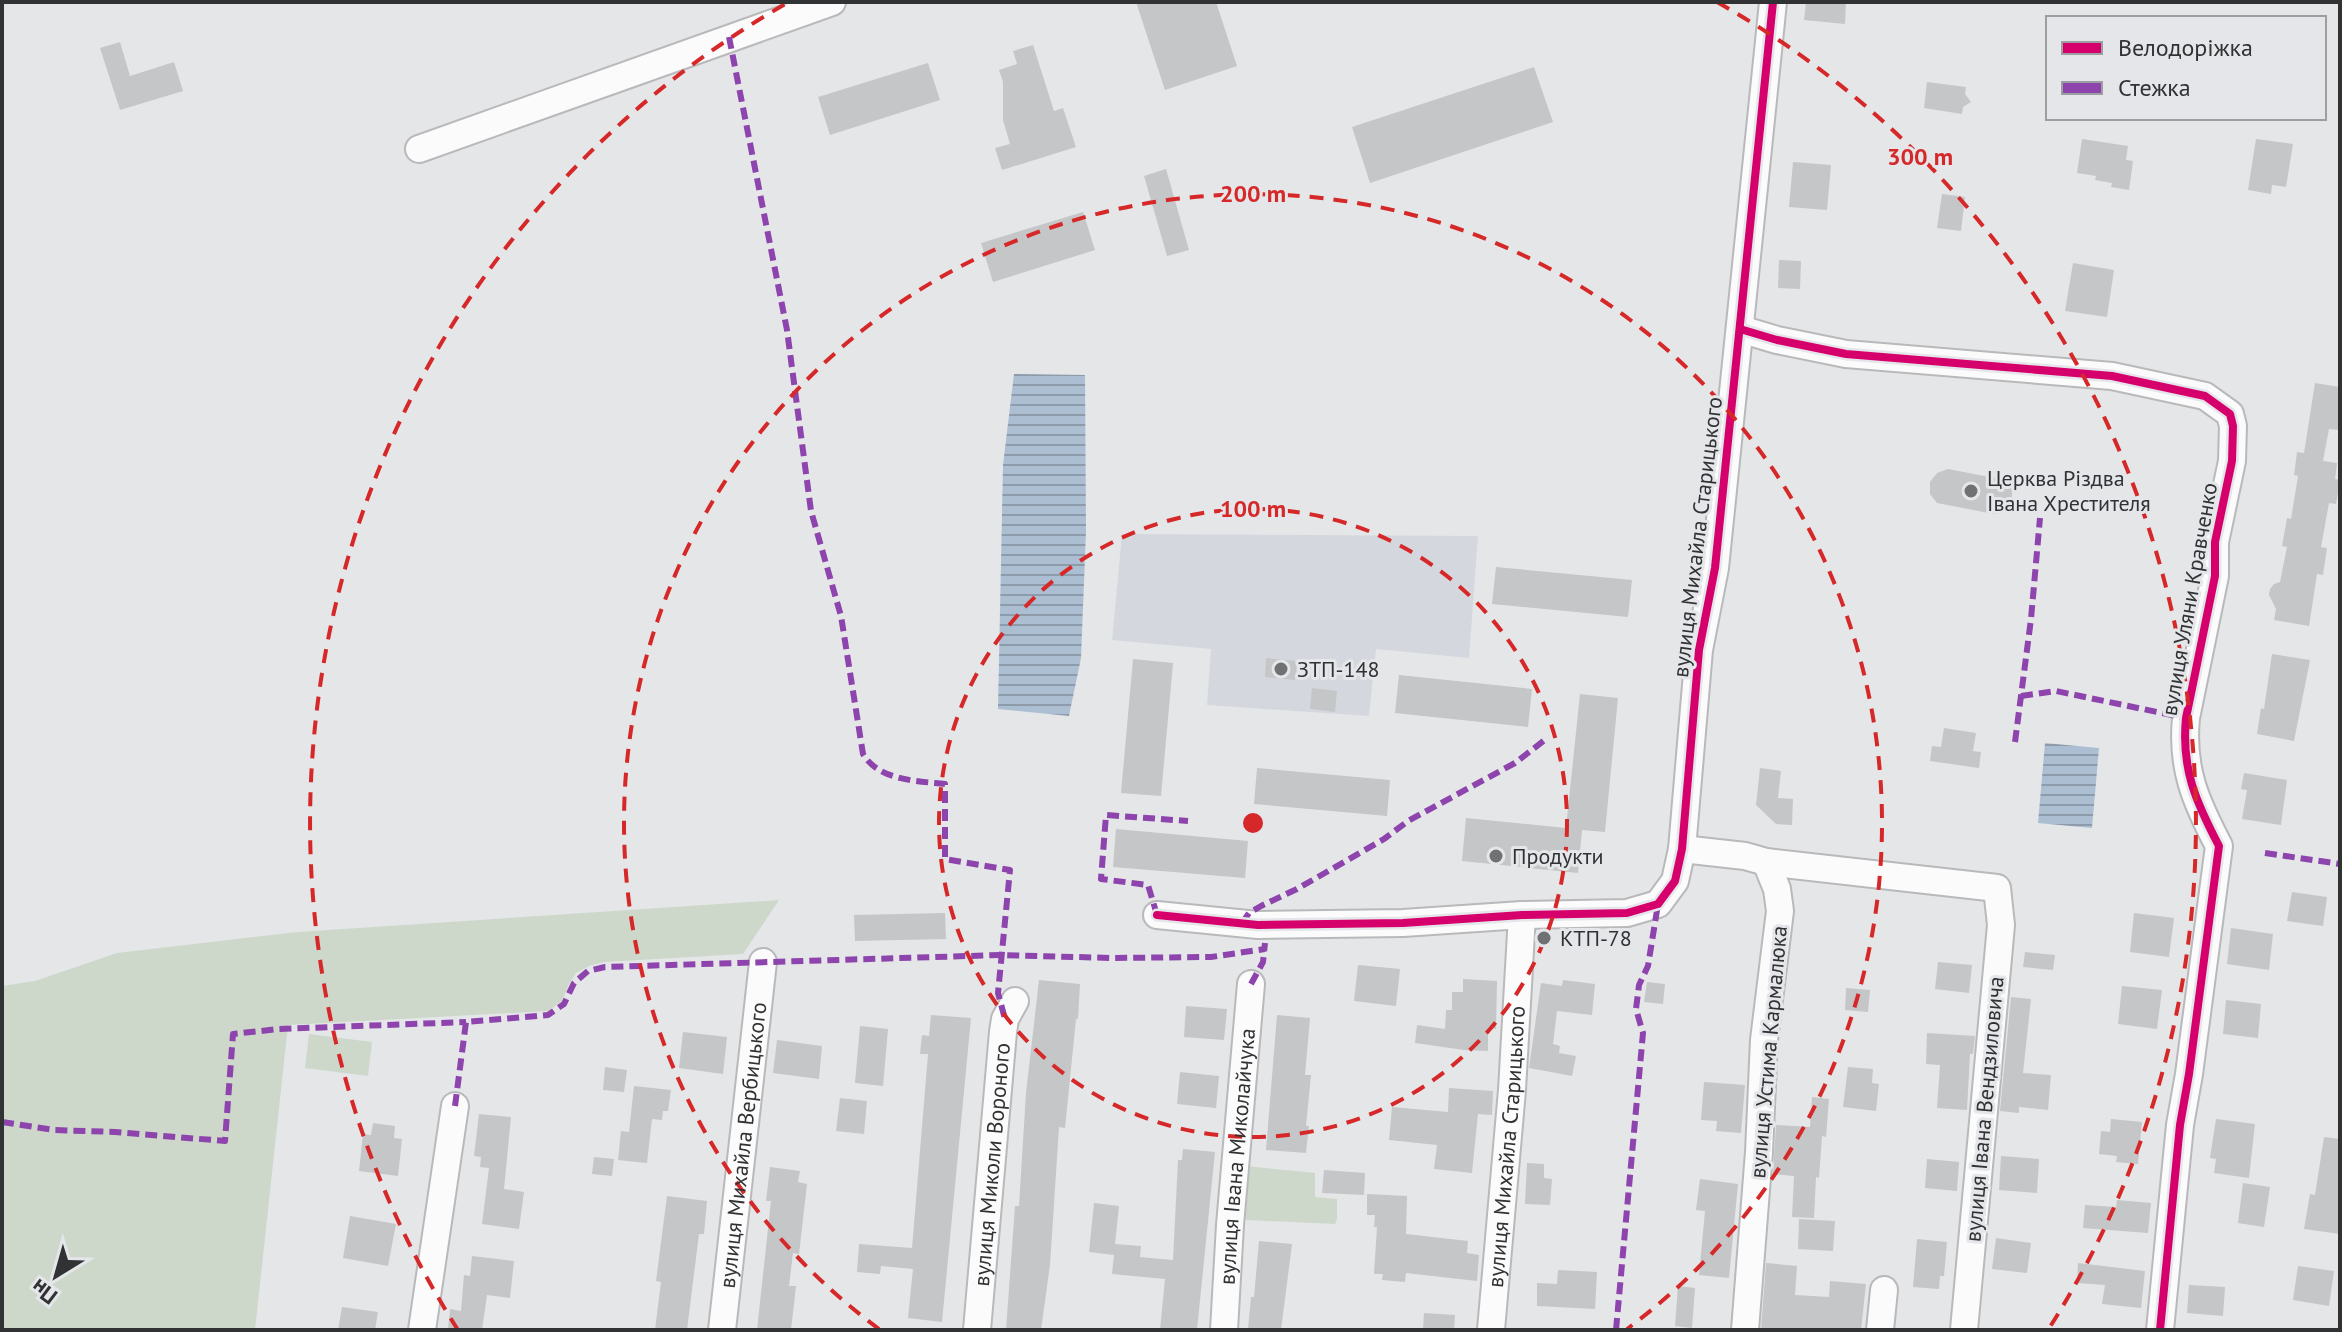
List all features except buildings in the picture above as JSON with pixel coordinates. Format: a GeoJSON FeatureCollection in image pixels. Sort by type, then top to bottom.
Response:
{"type":"FeatureCollection","features":[{"type":"Feature","properties":{"kind":"street"},"geometry":{"type":"LineString","coordinates":[[419,149],[832,2]]}},
{"type":"Feature","properties":{"kind":"street","name":"вулиця Михайла Старицького"},"geometry":{"type":"LineString","coordinates":[[1157,915],[1258,925],[1403,923],[1522,915],[1627,913],[1658,904],[1675,881],[1682,849],[1699,650],[1715,568],[1773,2]]}},
{"type":"Feature","properties":{"kind":"street","name":"вулиця Уляни Кравченко"},"geometry":{"type":"LineString","coordinates":[[1740,329],[1846,354],[2112,376],[2205,396],[2230,414],[2233,426],[2232,461],[2215,542],[2215,576],[2184,739],[2192,788],[2219,846],[2180,1125],[2160,1330]]}},
{"type":"Feature","properties":{"kind":"street"},"geometry":{"type":"LineString","coordinates":[[1682,849],[1745,856],[1766,862]]}},
{"type":"Feature","properties":{"kind":"street","name":"вулиця Івана Вендзиловича"},"geometry":{"type":"LineString","coordinates":[[1766,862],[1997,888],[2001,925],[1964,1330]]}},
{"type":"Feature","properties":{"kind":"street","name":"вулиця Устима Кармалюка"},"geometry":{"type":"LineString","coordinates":[[1745,1330],[1764,1040],[1780,911],[1777,889],[1766,862]]}},
{"type":"Feature","properties":{"kind":"street","name":"вулиця Михайла Старицького"},"geometry":{"type":"LineString","coordinates":[[1491,1330],[1512,1090],[1522,915]]}},
{"type":"Feature","properties":{"kind":"street","name":"вулиця Михайла Вербицького"},"geometry":{"type":"LineString","coordinates":[[722,1330],[763,962]]}},
{"type":"Feature","properties":{"kind":"street","name":"вулиця Івана Миколайчука"},"geometry":{"type":"LineString","coordinates":[[1224,1330],[1251,984]]}},
{"type":"Feature","properties":{"kind":"street","name":"вулиця Миколи Вороного"},"geometry":{"type":"LineString","coordinates":[[977,1330],[1003,1032],[1005,1019],[1015,1001]]}},
{"type":"Feature","properties":{"kind":"street"},"geometry":{"type":"LineString","coordinates":[[422,1330],[455,1106]]}},
{"type":"Feature","properties":{"kind":"street"},"geometry":{"type":"LineString","coordinates":[[1880,1330],[1884,1290]]}},
{"type":"Feature","properties":{"kind":"shaded area"},"geometry":{"type":"Polygon","coordinates":[[[1122,534],[1478,536],[1469,658],[1376,649],[1369,716],[1207,705],[1211,649],[1112,640],[1122,534]]]}},
{"type":"Feature","properties":{"kind":"shaded area"},"geometry":{"type":"Polygon","coordinates":[[[779,900],[743,954],[604,962],[589,966],[576,973],[562,1001],[548,1011],[288,1025],[255,1330],[2,1330],[2,986],[35,981],[117,953],[298,932],[779,900]]]}},
{"type":"Feature","properties":{"kind":"shaded area"},"geometry":{"type":"Polygon","coordinates":[[[309,1034],[372,1042],[368,1076],[305,1068],[309,1034]]]}},
{"type":"Feature","properties":{"kind":"shaded area"},"geometry":{"type":"Polygon","coordinates":[[[1246,1166],[1315,1173],[1315,1197],[1337,1199],[1335,1224],[1247,1220],[1241,1214],[1246,1166]]]}},
{"type":"Feature","properties":{"kind":"water"},"geometry":{"type":"Polygon","coordinates":[[[1014,374],[1085,375],[1086,531],[1081,658],[1069,716],[998,709],[1003,465],[1014,374]]]}},
{"type":"Feature","properties":{"kind":"water"},"geometry":{"type":"Polygon","coordinates":[[[2045,743],[2099,748],[2092,828],[2038,823],[2045,743]]]}},
{"type":"Feature","properties":{"kind":"marked path"},"geometry":{"type":"LineString","coordinates":[[729,37],[787,330],[811,511],[841,616],[863,754],[870,763],[889,775],[945,784],[945,859],[1010,870],[998,993],[1005,1019]]}},
{"type":"Feature","properties":{"kind":"marked path"},"geometry":{"type":"LineString","coordinates":[[2015,742],[2040,518]]}},
{"type":"Feature","properties":{"kind":"marked path"},"geometry":{"type":"LineString","coordinates":[[2021,696],[2056,691],[2186,718]]}},
{"type":"Feature","properties":{"kind":"marked path"},"geometry":{"type":"LineString","coordinates":[[1242,923],[1249,913],[1297,889],[1384,839],[1408,821],[1515,763],[1546,739]]}},
{"type":"Feature","properties":{"kind":"marked path"},"geometry":{"type":"LineString","coordinates":[[1157,915],[1148,885],[1101,879],[1106,815],[1188,821]]}},
{"type":"Feature","properties":{"kind":"marked path"},"geometry":{"type":"LineString","coordinates":[[2265,853],[2340,864]]}},
{"type":"Feature","properties":{"kind":"marked path"},"geometry":{"type":"LineString","coordinates":[[1616,1330],[1643,1033],[1636,1009],[1639,985],[1648,966],[1658,904]]}},
{"type":"Feature","properties":{"kind":"marked path"},"geometry":{"type":"LineString","coordinates":[[1251,984],[1263,962],[1265,943]]}},
{"type":"Feature","properties":{"kind":"marked path"},"geometry":{"type":"LineString","coordinates":[[455,1106],[466,1022],[548,1015],[564,1004],[574,983],[588,971],[605,967],[1001,955],[1211,957],[1265,949]]}},
{"type":"Feature","properties":{"kind":"marked path"},"geometry":{"type":"LineString","coordinates":[[2,1122],[54,1130],[225,1141],[233,1034],[279,1029],[466,1022]]}},
{"type":"Feature","properties":{"kind":"cycle path"},"geometry":{"type":"LineString","coordinates":[[1157,915],[1258,925],[1403,923],[1522,915],[1627,913],[1658,904],[1675,881],[1682,849],[1699,650],[1715,568],[1773,2]]}},
{"type":"Feature","properties":{"kind":"cycle path"},"geometry":{"type":"LineString","coordinates":[[1740,329],[1846,354],[2112,376],[2205,396],[2230,414],[2233,426],[2232,461],[2215,542],[2215,576],[2185,736],[2192,785],[2219,846],[2180,1125],[2160,1330]]}},
{"type":"Feature","properties":{"kind":"place","name":"Церква Різдва Івана Хрестителя"},"geometry":{"type":"Point","coordinates":[1971,491]}},
{"type":"Feature","properties":{"kind":"place","name":"ЗТП-148"},"geometry":{"type":"Point","coordinates":[1281,669]}},
{"type":"Feature","properties":{"kind":"place","name":"Продукти"},"geometry":{"type":"Point","coordinates":[1496,856]}},
{"type":"Feature","properties":{"kind":"place","name":"КТП-78"},"geometry":{"type":"Point","coordinates":[1544,938]}}]}
